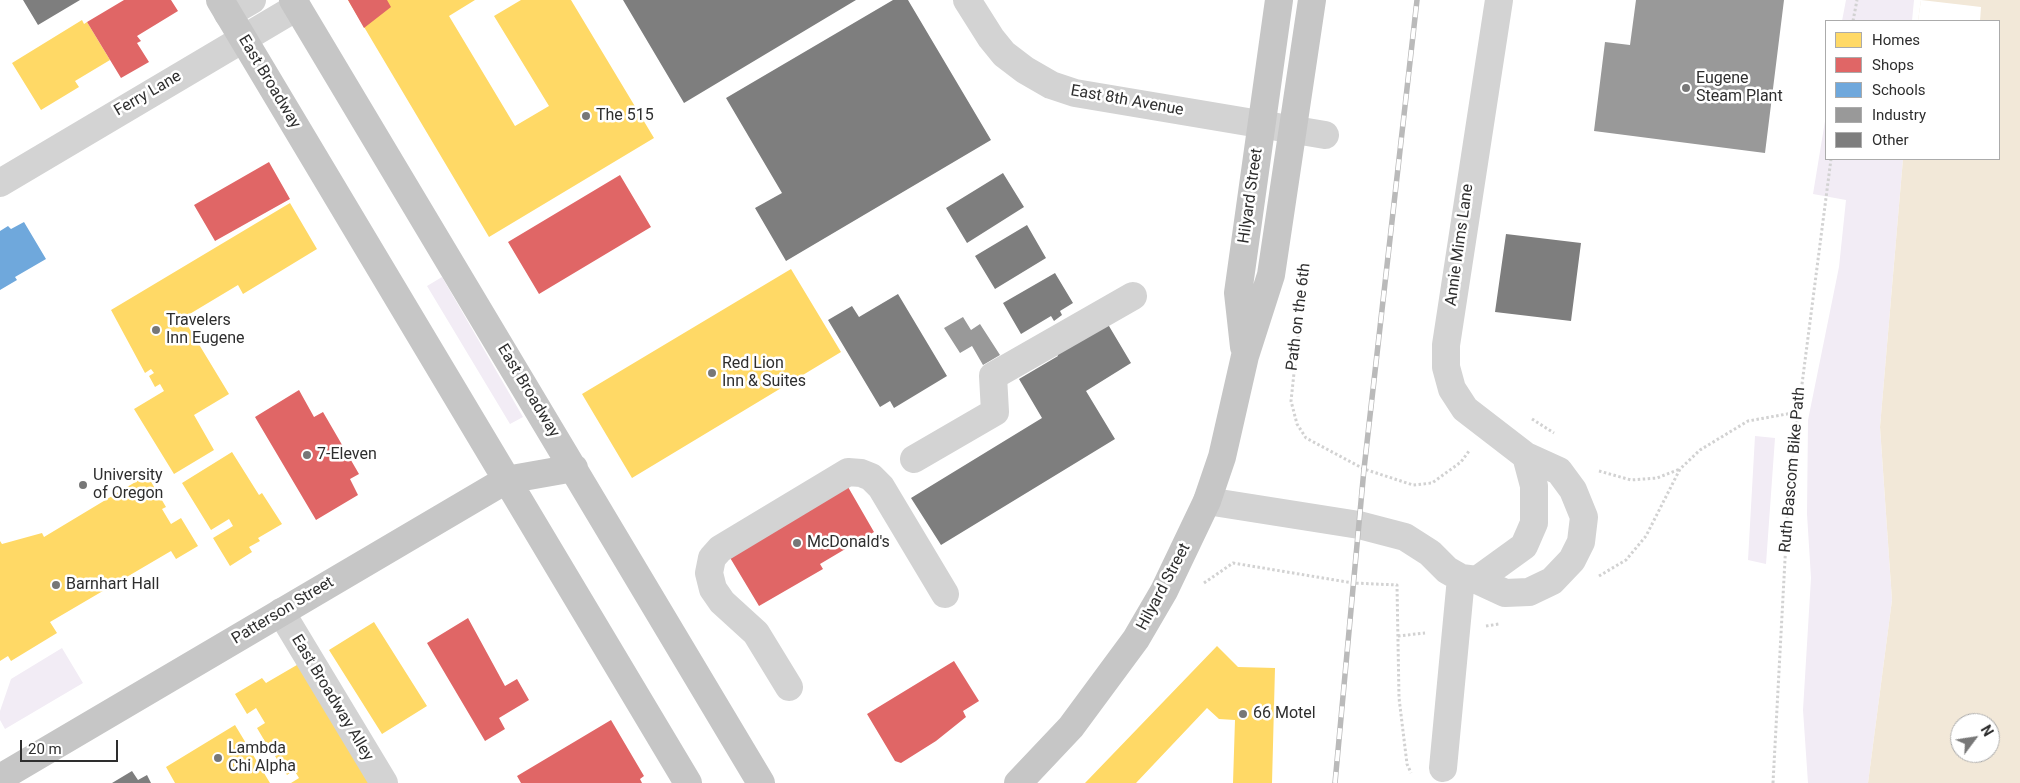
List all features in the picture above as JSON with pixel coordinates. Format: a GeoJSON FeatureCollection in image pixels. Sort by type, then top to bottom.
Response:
{"type":"FeatureCollection","features":[{"type":"Feature","properties":{"kind":"main road","name":"Hilyard Street"},"geometry":{"type":"LineString","coordinates":[[1245,356],[1238,293],[1250,190],[1278,0]]}},
{"type":"Feature","properties":{"kind":"main road","name":"Hilyard Street"},"geometry":{"type":"LineString","coordinates":[[1018,783],[1071,727],[1136,639],[1164,591],[1207,501],[1222,458],[1245,356],[1271,275],[1312,0]]}},
{"type":"Feature","properties":{"kind":"main road","name":"East Broadway"},"geometry":{"type":"LineString","coordinates":[[295,3],[761,783]]}},
{"type":"Feature","properties":{"kind":"main road","name":"East Broadway"},"geometry":{"type":"LineString","coordinates":[[224,7],[688,783]]}},
{"type":"Feature","properties":{"kind":"main road","name":"Patterson Street"},"geometry":{"type":"LineString","coordinates":[[0,778],[506,480],[574,468]]}},
{"type":"Feature","properties":{"kind":"street"},"geometry":{"type":"LineString","coordinates":[[224,7],[252,0]]}},
{"type":"Feature","properties":{"kind":"street","name":"East 8th Avenue"},"geometry":{"type":"LineString","coordinates":[[967,0],[991,38],[1004,54],[1051,86],[1075,93],[1325,135]]}},
{"type":"Feature","properties":{"kind":"street","name":"Annie Mims Lane"},"geometry":{"type":"LineString","coordinates":[[1207,501],[1359,525],[1404,537],[1469,579],[1505,592],[1529,592],[1552,581],[1572,560],[1581,542],[1584,517],[1574,490],[1559,471],[1526,456],[1465,409],[1452,390],[1446,367],[1448,325],[1499,0]]}},
{"type":"Feature","properties":{"kind":"street","name":"Ferry Lane"},"geometry":{"type":"LineString","coordinates":[[0,183],[243,39],[295,3]]}},
{"type":"Feature","properties":{"kind":"street"},"geometry":{"type":"LineString","coordinates":[[914,459],[995,412],[993,376],[1133,296]]}},
{"type":"Feature","properties":{"kind":"street"},"geometry":{"type":"LineString","coordinates":[[1443,768],[1469,579],[1524,546],[1534,523],[1534,486],[1526,456]]}},
{"type":"Feature","properties":{"kind":"street"},"geometry":{"type":"LineString","coordinates":[[789,687],[756,633],[727,608],[713,589],[710,573],[712,558],[720,549],[848,472],[860,472],[871,477],[881,487],[945,594]]}},
{"type":"Feature","properties":{"kind":"street","name":"East Broadway Alley"},"geometry":{"type":"LineString","coordinates":[[281,612],[384,783]]}},
{"type":"Feature","properties":{"kind":"path"},"geometry":{"type":"LineString","coordinates":[[1853,20],[1856,0]]}},
{"type":"Feature","properties":{"kind":"path","name":"Ruth Bascom Bike Path"},"geometry":{"type":"LineString","coordinates":[[1773,783],[1789,485],[1831,160]]}},
{"type":"Feature","properties":{"kind":"path","name":"Path on the 6th"},"geometry":{"type":"LineString","coordinates":[[1304,276],[1291,401],[1297,424],[1306,438],[1364,469],[1413,485],[1432,483],[1444,475],[1461,462],[1474,444]]}},
{"type":"Feature","properties":{"kind":"path"},"geometry":{"type":"LineString","coordinates":[[1594,581],[1626,560],[1646,536],[1680,469],[1700,450],[1748,421],[1798,412]]}},
{"type":"Feature","properties":{"kind":"path"},"geometry":{"type":"LineString","coordinates":[[1531,418],[1556,434]]}},
{"type":"Feature","properties":{"kind":"path"},"geometry":{"type":"LineString","coordinates":[[1593,465],[1600,471],[1631,480],[1657,478],[1680,469]]}},
{"type":"Feature","properties":{"kind":"path"},"geometry":{"type":"LineString","coordinates":[[1199,590],[1204,583],[1233,563],[1353,583],[1397,585],[1399,698],[1407,764],[1413,777]]}},
{"type":"Feature","properties":{"kind":"path"},"geometry":{"type":"LineString","coordinates":[[1485,626],[1502,624]]}},
{"type":"Feature","properties":{"kind":"path"},"geometry":{"type":"LineString","coordinates":[[1398,636],[1434,632]]}},
{"type":"Feature","properties":{"kind":"shaded area"},"geometry":{"type":"Polygon","coordinates":[[[1846,0],[1914,0],[1912,20],[1842,20],[1846,0]]]}},
{"type":"Feature","properties":{"kind":"shaded area"},"geometry":{"type":"Polygon","coordinates":[[[1921,0],[2020,0],[2020,783],[1868,783],[1892,600],[1880,427],[1903,160],[2000,160],[2000,20],[1918,20],[1921,0]]]}},
{"type":"Feature","properties":{"kind":"shaded area"},"geometry":{"type":"Polygon","coordinates":[[[1825,121],[1825,160],[1903,160],[1880,427],[1892,600],[1868,783],[1808,783],[1803,710],[1811,578],[1807,514],[1808,420],[1839,267],[1846,200],[1813,194],[1825,121]]]}},
{"type":"Feature","properties":{"kind":"shaded area"},"geometry":{"type":"Polygon","coordinates":[[[442,277],[523,417],[510,424],[427,286],[442,277]]]}},
{"type":"Feature","properties":{"kind":"shaded area"},"geometry":{"type":"Polygon","coordinates":[[[1755,436],[1775,438],[1766,564],[1748,560],[1755,436]]]}},
{"type":"Feature","properties":{"kind":"shaded area"},"geometry":{"type":"Polygon","coordinates":[[[62,648],[83,683],[5,729],[0,720],[0,711],[11,679],[62,648]]]}},
{"type":"Feature","properties":{"kind":"pier"},"geometry":{"type":"Polygon","coordinates":[[[1921,0],[1981,7],[1980,20],[1918,20],[1921,0]]]}},
{"type":"Feature","properties":{"kind":"building: Homes","name":"The 515"},"geometry":{"type":"Polygon","coordinates":[[[348,0],[475,0],[449,16],[515,126],[549,106],[494,16],[521,0],[571,0],[654,138],[489,237],[348,0]]]}},
{"type":"Feature","properties":{"kind":"building: Homes"},"geometry":{"type":"Polygon","coordinates":[[[82,20],[84,24],[87,22],[110,60],[75,81],[79,87],[41,110],[12,63],[82,20]]]}},
{"type":"Feature","properties":{"kind":"building: Homes","name":"Travelers Inn Eugene"},"geometry":{"type":"Polygon","coordinates":[[[290,203],[317,249],[243,294],[238,285],[183,318],[229,394],[194,415],[214,450],[174,474],[134,409],[164,391],[160,384],[155,387],[149,376],[154,373],[151,369],[145,373],[111,310],[290,203]]]}},
{"type":"Feature","properties":{"kind":"building: Homes","name":"Red Lion Inn & Suites"},"geometry":{"type":"Polygon","coordinates":[[[791,269],[841,352],[632,478],[582,394],[791,269]]]}},
{"type":"Feature","properties":{"kind":"building: Homes"},"geometry":{"type":"Polygon","coordinates":[[[232,452],[259,495],[262,493],[282,524],[258,538],[260,541],[249,547],[252,552],[230,566],[213,538],[233,526],[229,519],[211,530],[182,483],[232,452]]]}},
{"type":"Feature","properties":{"kind":"building: Homes","name":"Barnhart Hall"},"geometry":{"type":"Polygon","coordinates":[[[147,475],[166,507],[162,509],[171,524],[181,518],[198,546],[176,559],[171,551],[50,622],[57,633],[11,661],[8,656],[0,661],[0,541],[2,544],[42,533],[44,537],[147,475]]]}},
{"type":"Feature","properties":{"kind":"building: Homes"},"geometry":{"type":"Polygon","coordinates":[[[374,622],[427,706],[382,734],[329,650],[374,622]]]}},
{"type":"Feature","properties":{"kind":"building: Homes","name":"66 Motel"},"geometry":{"type":"Polygon","coordinates":[[[1217,646],[1238,667],[1275,668],[1272,783],[1233,783],[1235,720],[1219,719],[1207,708],[1136,783],[1085,783],[1217,646]]]}},
{"type":"Feature","properties":{"kind":"building: Homes"},"geometry":{"type":"Polygon","coordinates":[[[302,662],[373,783],[291,783],[299,778],[294,770],[287,775],[275,756],[285,750],[281,743],[270,750],[257,728],[265,723],[256,708],[247,714],[235,694],[262,678],[266,683],[302,662]]]}},
{"type":"Feature","properties":{"kind":"building: Homes","name":"Lambda Chi Alpha"},"geometry":{"type":"Polygon","coordinates":[[[235,725],[270,783],[175,783],[166,767],[235,725]]]}},
{"type":"Feature","properties":{"kind":"building: Shops"},"geometry":{"type":"Polygon","coordinates":[[[124,0],[171,0],[178,11],[137,36],[141,41],[137,43],[149,62],[121,78],[87,22],[124,0]]]}},
{"type":"Feature","properties":{"kind":"building: Shops"},"geometry":{"type":"Polygon","coordinates":[[[348,0],[387,0],[391,7],[364,28],[348,0]]]}},
{"type":"Feature","properties":{"kind":"building: Shops"},"geometry":{"type":"Polygon","coordinates":[[[269,162],[290,199],[215,241],[194,205],[269,162]]]}},
{"type":"Feature","properties":{"kind":"building: Shops"},"geometry":{"type":"Polygon","coordinates":[[[620,175],[651,227],[539,294],[508,242],[620,175]]]}},
{"type":"Feature","properties":{"kind":"building: Shops"},"geometry":{"type":"Polygon","coordinates":[[[299,390],[314,417],[323,412],[359,474],[350,479],[358,495],[316,520],[255,417],[299,390]]]}},
{"type":"Feature","properties":{"kind":"building: Shops","name":"McDonald's"},"geometry":{"type":"Polygon","coordinates":[[[844,480],[874,532],[820,564],[823,569],[759,606],[726,551],[844,480]]]}},
{"type":"Feature","properties":{"kind":"building: Shops"},"geometry":{"type":"Polygon","coordinates":[[[468,618],[505,686],[517,679],[529,700],[499,718],[505,729],[485,741],[427,643],[468,618]]]}},
{"type":"Feature","properties":{"kind":"building: Shops"},"geometry":{"type":"Polygon","coordinates":[[[954,661],[979,701],[963,711],[966,717],[936,741],[901,763],[895,761],[867,714],[954,661]]]}},
{"type":"Feature","properties":{"kind":"building: Shops"},"geometry":{"type":"Polygon","coordinates":[[[611,720],[644,776],[640,779],[642,783],[521,783],[517,776],[611,720]]]}},
{"type":"Feature","properties":{"kind":"building: Schools"},"geometry":{"type":"Polygon","coordinates":[[[24,222],[46,259],[15,277],[17,280],[0,290],[0,231],[8,226],[11,229],[24,222]]]}},
{"type":"Feature","properties":{"kind":"building: Industry","name":"Eugene Steam Plant"},"geometry":{"type":"Polygon","coordinates":[[[1636,0],[1784,0],[1765,153],[1594,131],[1605,42],[1630,45],[1636,0]]]}},
{"type":"Feature","properties":{"kind":"building: Industry"},"geometry":{"type":"Polygon","coordinates":[[[963,317],[971,330],[980,324],[1000,355],[983,365],[972,346],[960,353],[944,328],[963,317]]]}},
{"type":"Feature","properties":{"kind":"building: Other"},"geometry":{"type":"Polygon","coordinates":[[[23,0],[80,0],[38,25],[23,0]]]}},
{"type":"Feature","properties":{"kind":"building: Other"},"geometry":{"type":"Polygon","coordinates":[[[623,0],[856,0],[684,103],[623,0]]]}},
{"type":"Feature","properties":{"kind":"building: Other"},"geometry":{"type":"Polygon","coordinates":[[[893,0],[908,0],[991,140],[786,261],[755,208],[782,193],[726,98],[893,0]]]}},
{"type":"Feature","properties":{"kind":"building: Other"},"geometry":{"type":"Polygon","coordinates":[[[1003,173],[1024,207],[967,243],[946,208],[1003,173]]]}},
{"type":"Feature","properties":{"kind":"building: Other"},"geometry":{"type":"Polygon","coordinates":[[[1027,225],[1046,258],[995,289],[975,256],[1027,225]]]}},
{"type":"Feature","properties":{"kind":"building: Other"},"geometry":{"type":"Polygon","coordinates":[[[1506,234],[1581,243],[1571,321],[1495,312],[1506,234]]]}},
{"type":"Feature","properties":{"kind":"building: Other"},"geometry":{"type":"Polygon","coordinates":[[[1055,273],[1073,303],[1060,311],[1062,315],[1054,321],[1051,316],[1021,334],[1003,303],[1055,273]]]}},
{"type":"Feature","properties":{"kind":"building: Other"},"geometry":{"type":"Polygon","coordinates":[[[898,294],[947,376],[894,408],[890,401],[880,407],[828,320],[852,306],[859,317],[898,294]]]}},
{"type":"Feature","properties":{"kind":"building: Other"},"geometry":{"type":"Polygon","coordinates":[[[1106,321],[1131,363],[1086,391],[1115,439],[941,545],[911,498],[1042,418],[1019,379],[1058,356],[1056,352],[1106,321]]]}},
{"type":"Feature","properties":{"kind":"building: Other"},"geometry":{"type":"Polygon","coordinates":[[[132,771],[138,780],[147,775],[151,783],[112,783],[132,771]]]}},
{"type":"Feature","properties":{"kind":"railway"},"geometry":{"type":"LineString","coordinates":[[1335,783],[1364,469],[1417,0]]}},
{"type":"Feature","properties":{"kind":"place","name":"Eugene Steam Plant"},"geometry":{"type":"Point","coordinates":[1686,88]}},
{"type":"Feature","properties":{"kind":"place","name":"The 515"},"geometry":{"type":"Point","coordinates":[586,116]}},
{"type":"Feature","properties":{"kind":"place","name":"Travelers Inn Eugene"},"geometry":{"type":"Point","coordinates":[156,330]}},
{"type":"Feature","properties":{"kind":"place","name":"Red Lion Inn & Suites"},"geometry":{"type":"Point","coordinates":[712,373]}},
{"type":"Feature","properties":{"kind":"place","name":"7-Eleven"},"geometry":{"type":"Point","coordinates":[307,455]}},
{"type":"Feature","properties":{"kind":"place","name":"University of Oregon"},"geometry":{"type":"Point","coordinates":[83,485]}},
{"type":"Feature","properties":{"kind":"place","name":"McDonald's"},"geometry":{"type":"Point","coordinates":[797,543]}},
{"type":"Feature","properties":{"kind":"place","name":"Barnhart Hall"},"geometry":{"type":"Point","coordinates":[56,585]}},
{"type":"Feature","properties":{"kind":"place","name":"66 Motel"},"geometry":{"type":"Point","coordinates":[1243,714]}},
{"type":"Feature","properties":{"kind":"place","name":"Lambda Chi Alpha"},"geometry":{"type":"Point","coordinates":[218,758]}}]}
